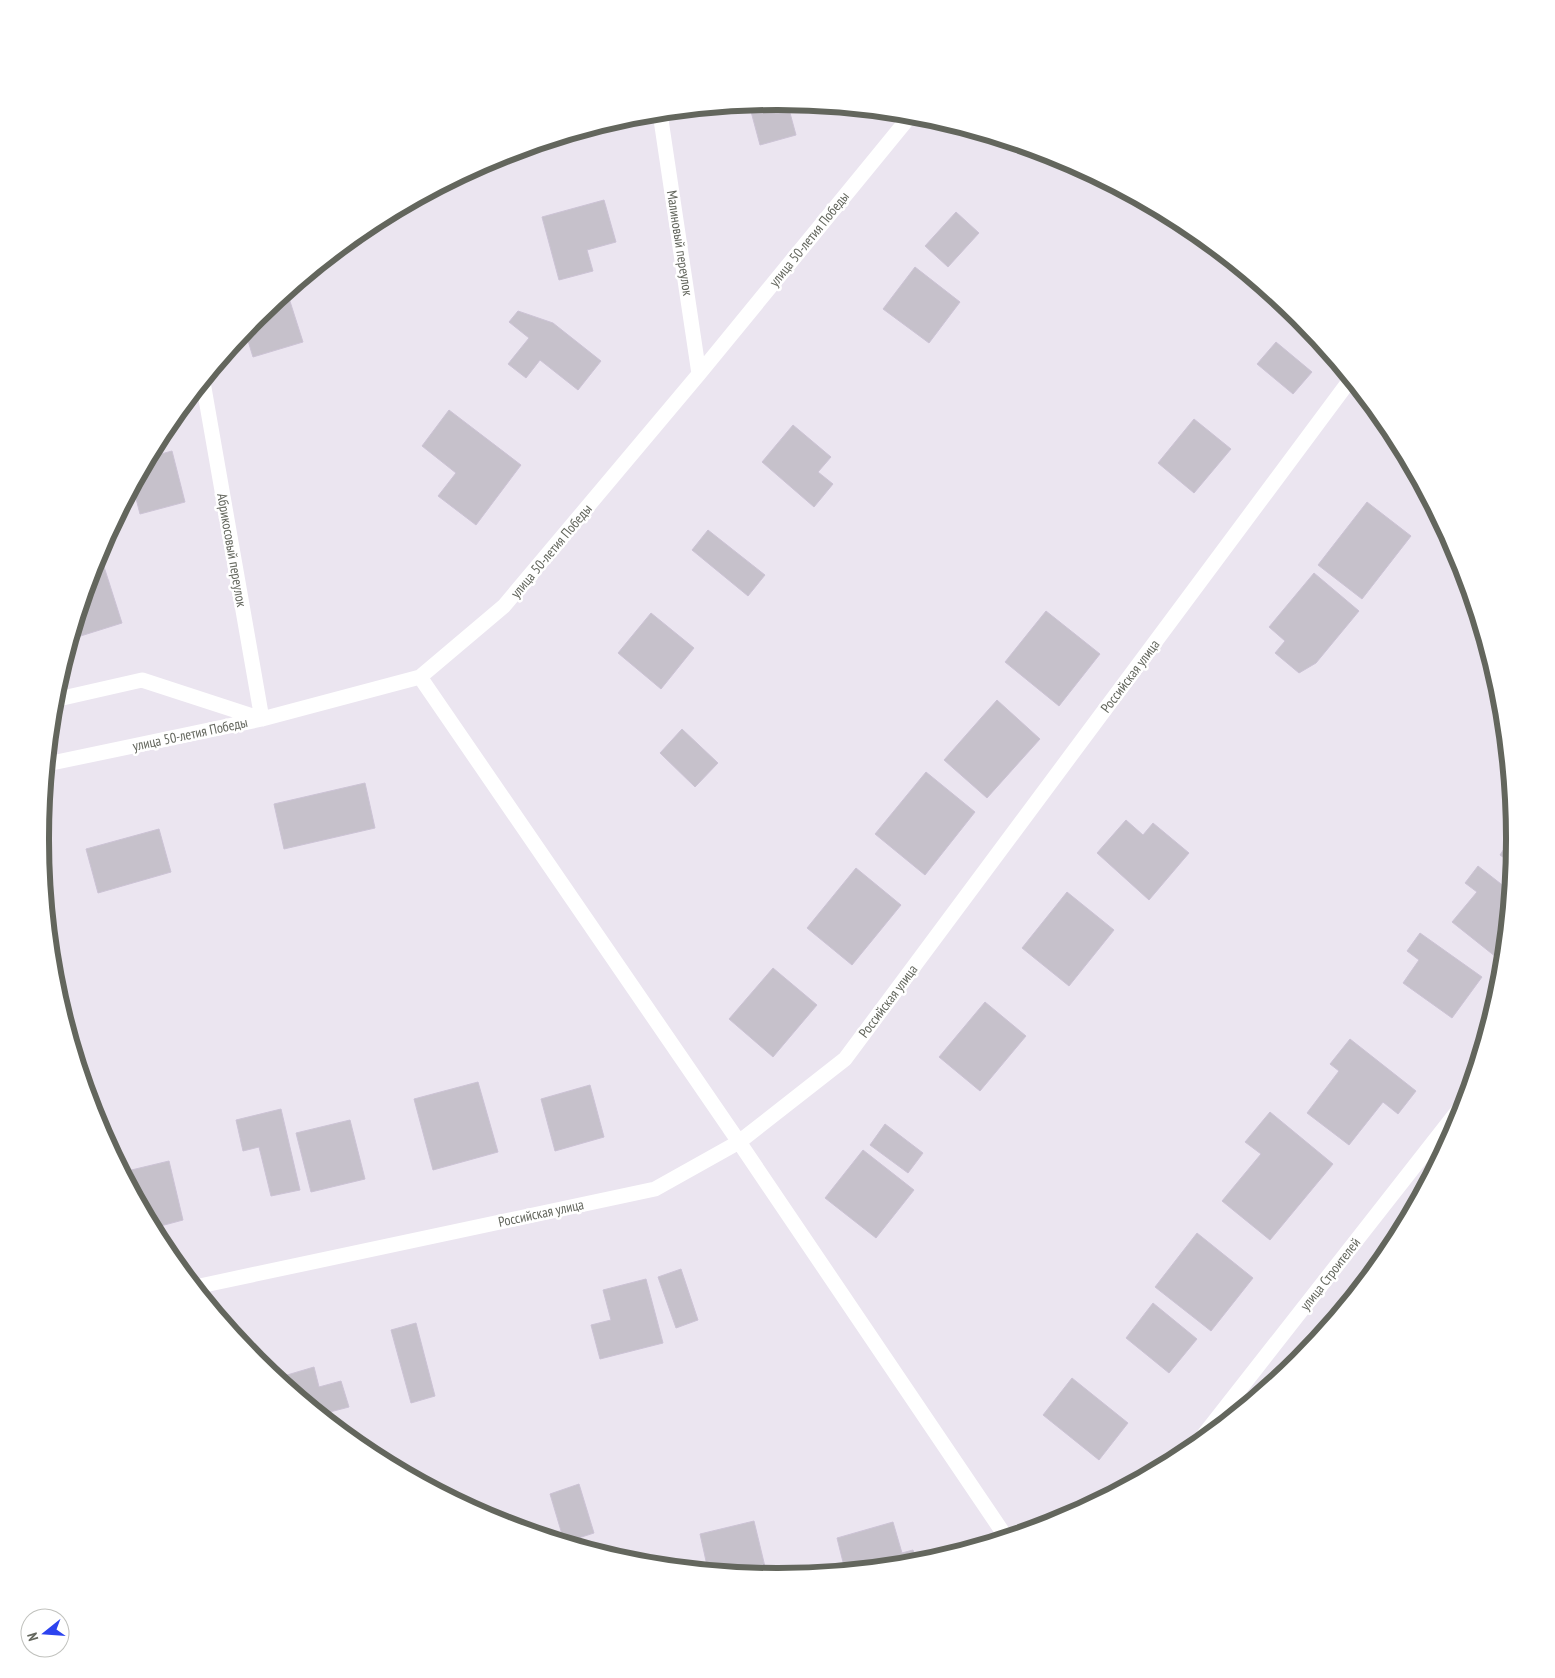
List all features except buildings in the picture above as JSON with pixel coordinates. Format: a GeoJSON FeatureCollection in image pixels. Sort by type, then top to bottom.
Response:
{"type":"FeatureCollection","features":[{"type":"Feature","properties":{"kind":"street","name":"Малиновый переулок"},"geometry":{"type":"LineString","coordinates":[[661,120],[699,374]]}},
{"type":"Feature","properties":{"kind":"street","name":"улица 50-летия Победы"},"geometry":{"type":"LineString","coordinates":[[53,763],[262,719],[420,677],[504,606],[699,374],[905,121]]}},
{"type":"Feature","properties":{"kind":"street","name":"Российская улица"},"geometry":{"type":"LineString","coordinates":[[201,1286],[655,1189],[739,1142],[845,1059],[1347,384]]}},
{"type":"Feature","properties":{"kind":"street","name":"Абрикосовый переулок"},"geometry":{"type":"LineString","coordinates":[[204,389],[262,719]]}},
{"type":"Feature","properties":{"kind":"street"},"geometry":{"type":"LineString","coordinates":[[420,677],[739,1142],[1003,1532]]}},
{"type":"Feature","properties":{"kind":"street"},"geometry":{"type":"LineString","coordinates":[[63,698],[142,680],[262,719]]}},
{"type":"Feature","properties":{"kind":"street","name":"улица Строителей"},"geometry":{"type":"LineString","coordinates":[[1214,1422],[1449,1122]]}}]}
